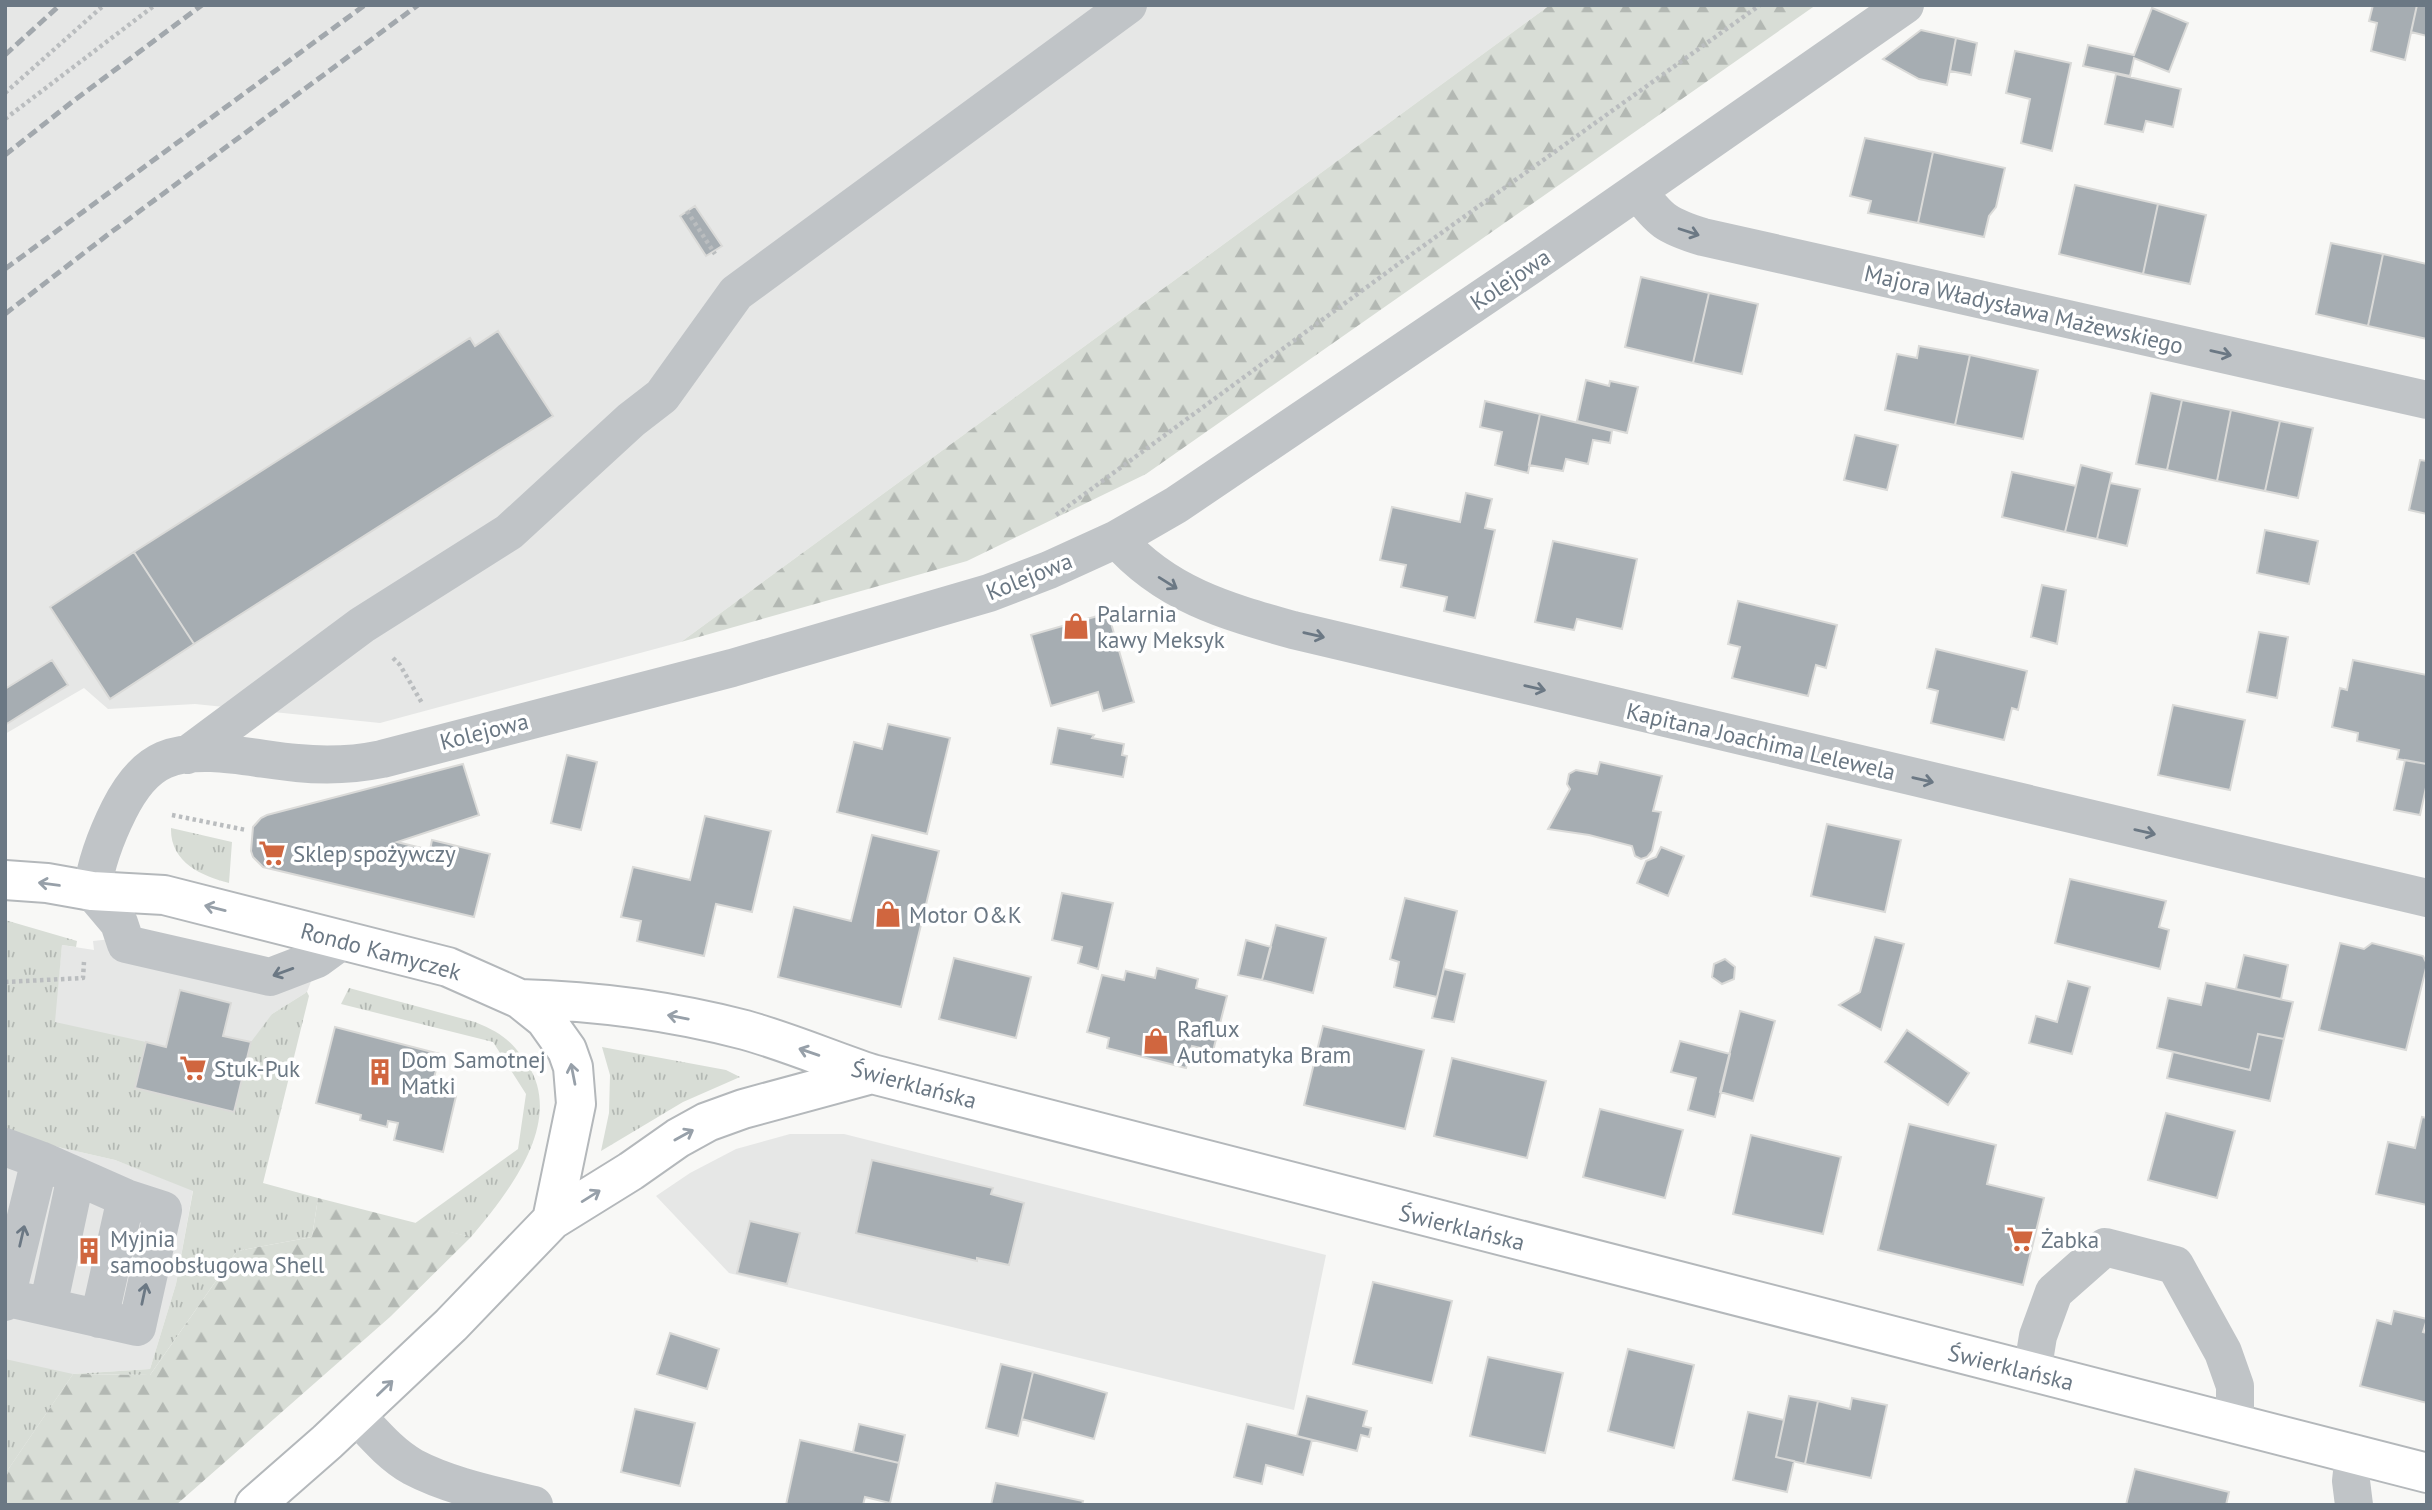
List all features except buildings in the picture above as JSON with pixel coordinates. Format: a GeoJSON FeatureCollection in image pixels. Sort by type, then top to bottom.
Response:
{"type":"FeatureCollection","features":[{"type":"Feature","properties":{"kind":"main road","name":"Rondo Kamyczek"},"geometry":{"type":"LineString","coordinates":[[5,880],[47,883],[92,891],[164,895],[448,967],[520,999],[545,1019],[559,1037],[575,1076],[574,1122],[552,1220]]}},
{"type":"Feature","properties":{"kind":"main road","name":"Świerklańska"},"geometry":{"type":"LineString","coordinates":[[520,999],[587,1003],[666,1014],[745,1031],[872,1074],[2427,1473]]}},
{"type":"Feature","properties":{"kind":"main road"},"geometry":{"type":"LineString","coordinates":[[254,1505],[356,1415],[451,1325],[552,1220],[707,1122],[743,1109],[872,1074]]}},
{"type":"Feature","properties":{"kind":"street"},"geometry":{"type":"LineString","coordinates":[[187,755],[362,625],[509,532],[631,420],[662,396],[736,293],[1128,5]]}},
{"type":"Feature","properties":{"kind":"street","name":"Kolejowa"},"geometry":{"type":"LineString","coordinates":[[92,891],[103,845],[122,804],[140,777],[152,766],[166,759],[208,754],[298,764],[341,765],[382,759],[719,671],[989,593],[1049,570],[1117,539],[1187,498],[1905,5]]}},
{"type":"Feature","properties":{"kind":"street","name":"Majora Władysława Mażewskiego"},"geometry":{"type":"LineString","coordinates":[[1637,191],[1665,223],[1703,237],[2427,400]]}},
{"type":"Feature","properties":{"kind":"street","name":"Kapitana Joachima Lelewela"},"geometry":{"type":"LineString","coordinates":[[1117,539],[1145,569],[1175,588],[1209,604],[1293,630],[2427,898]]}},
{"type":"Feature","properties":{"kind":"street"},"geometry":{"type":"LineString","coordinates":[[92,891],[119,923],[126,944],[270,977],[317,959],[343,940]]}},
{"type":"Feature","properties":{"kind":"street"},"geometry":{"type":"LineString","coordinates":[[23,1153],[76,1176],[126,1198],[99,1319],[6,1300],[23,1153]]}},
{"type":"Feature","properties":{"kind":"street"},"geometry":{"type":"LineString","coordinates":[[48,1307],[76,1176]]}},
{"type":"Feature","properties":{"kind":"street"},"geometry":{"type":"LineString","coordinates":[[2032,1373],[2038,1336],[2053,1292],[2105,1247],[2175,1265],[2223,1352],[2235,1386],[2235,1424]]}},
{"type":"Feature","properties":{"kind":"street"},"geometry":{"type":"LineString","coordinates":[[356,1415],[380,1440],[412,1466],[434,1476],[534,1505]]}},
{"type":"Feature","properties":{"kind":"street"},"geometry":{"type":"LineString","coordinates":[[2354,1454],[2351,1481],[2354,1505]]}},
{"type":"Feature","properties":{"kind":"path"},"geometry":{"type":"LineString","coordinates":[[5,93],[104,5]]}},
{"type":"Feature","properties":{"kind":"path"},"geometry":{"type":"LineString","coordinates":[[5,119],[155,5]]}},
{"type":"Feature","properties":{"kind":"path"},"geometry":{"type":"LineString","coordinates":[[1047,523],[1412,254],[1760,5]]}},
{"type":"Feature","properties":{"kind":"path"},"geometry":{"type":"LineString","coordinates":[[687,211],[714,251]]}},
{"type":"Feature","properties":{"kind":"path"},"geometry":{"type":"LineString","coordinates":[[362,625],[400,665],[426,708],[440,742]]}},
{"type":"Feature","properties":{"kind":"path"},"geometry":{"type":"LineString","coordinates":[[172,815],[246,830]]}},
{"type":"Feature","properties":{"kind":"path"},"geometry":{"type":"LineString","coordinates":[[5,982],[83,978],[85,959]]}},
{"type":"Feature","properties":{"kind":"shaded area"},"geometry":{"type":"Polygon","coordinates":[[[5,5],[1550,5],[681,642],[380,723],[195,704],[108,709],[84,688],[5,734],[5,5]]]}},
{"type":"Feature","properties":{"kind":"shaded area"},"geometry":{"type":"Polygon","coordinates":[[[157,934],[315,971],[307,992],[272,1014],[234,1112],[135,1088],[54,1022],[62,945],[94,950],[93,941],[157,934]]]}},
{"type":"Feature","properties":{"kind":"shaded area"},"geometry":{"type":"Polygon","coordinates":[[[790,1134],[844,1134],[1326,1255],[1294,1410],[729,1273],[656,1196],[690,1173],[736,1149],[790,1134]]]}},
{"type":"Feature","properties":{"kind":"shaded area"},"geometry":{"type":"Polygon","coordinates":[[[5,1135],[115,1160],[193,1190],[176,1284],[150,1369],[73,1374],[5,1474],[5,1135]]]}},
{"type":"Feature","properties":{"kind":"green space"},"geometry":{"type":"Polygon","coordinates":[[[1550,5],[1816,5],[1146,474],[967,561],[681,642],[1550,5]]]}},
{"type":"Feature","properties":{"kind":"green space"},"geometry":{"type":"Polygon","coordinates":[[[171,828],[232,842],[229,883],[189,866],[176,850],[171,828]]]}},
{"type":"Feature","properties":{"kind":"green space"},"geometry":{"type":"Polygon","coordinates":[[[5,920],[77,941],[76,947],[62,945],[55,1022],[146,1042],[135,1088],[233,1112],[251,1042],[272,1014],[307,992],[309,996],[263,1183],[318,1198],[312,1237],[237,1251],[150,1375],[73,1374],[150,1369],[176,1284],[193,1191],[115,1160],[5,1135],[5,920]]]}},
{"type":"Feature","properties":{"kind":"green space"},"geometry":{"type":"Polygon","coordinates":[[[349,988],[475,1022],[506,1039],[528,1065],[538,1087],[540,1110],[536,1134],[515,1179],[471,1237],[414,1224],[518,1149],[526,1094],[493,1042],[341,1004],[349,988]]]}},
{"type":"Feature","properties":{"kind":"green space"},"geometry":{"type":"Polygon","coordinates":[[[602,1047],[726,1070],[740,1077],[683,1102],[601,1151],[609,1113],[610,1075],[602,1047]]]}},
{"type":"Feature","properties":{"kind":"green space"},"geometry":{"type":"Polygon","coordinates":[[[318,1198],[471,1237],[390,1317],[176,1505],[5,1505],[5,1474],[73,1374],[150,1375],[237,1251],[312,1237],[318,1198]]]}},
{"type":"Feature","properties":{"kind":"green space"},"geometry":{"type":"Polygon","coordinates":[[[5,1359],[73,1374],[5,1474],[5,1359]]]}},
{"type":"Feature","properties":{"kind":"railway"},"geometry":{"type":"LineString","coordinates":[[5,55],[60,5]]}},
{"type":"Feature","properties":{"kind":"railway"},"geometry":{"type":"LineString","coordinates":[[5,155],[202,5]]}},
{"type":"Feature","properties":{"kind":"railway"},"geometry":{"type":"LineString","coordinates":[[5,269],[365,5]]}},
{"type":"Feature","properties":{"kind":"railway"},"geometry":{"type":"LineString","coordinates":[[5,314],[418,5]]}},
{"type":"Feature","properties":{"kind":"place","name":"Palarnia kawy Meksyk"},"geometry":{"type":"Point","coordinates":[1076,626]}},
{"type":"Feature","properties":{"kind":"place","name":"Sklep spożywczy"},"geometry":{"type":"Point","coordinates":[272,853]}},
{"type":"Feature","properties":{"kind":"place","name":"Motor O&K"},"geometry":{"type":"Point","coordinates":[888,914]}},
{"type":"Feature","properties":{"kind":"place","name":"Raflux Automatyka Bram"},"geometry":{"type":"Point","coordinates":[1156,1041]}},
{"type":"Feature","properties":{"kind":"place","name":"Stuk-Puk"},"geometry":{"type":"Point","coordinates":[193,1068]}},
{"type":"Feature","properties":{"kind":"place","name":"Dom Samotnej Matki"},"geometry":{"type":"Point","coordinates":[380,1072]}},
{"type":"Feature","properties":{"kind":"place","name":"Żabka"},"geometry":{"type":"Point","coordinates":[2020,1239]}},
{"type":"Feature","properties":{"kind":"place","name":"Myjnia samoobsługowa Shell"},"geometry":{"type":"Point","coordinates":[89,1251]}}]}
